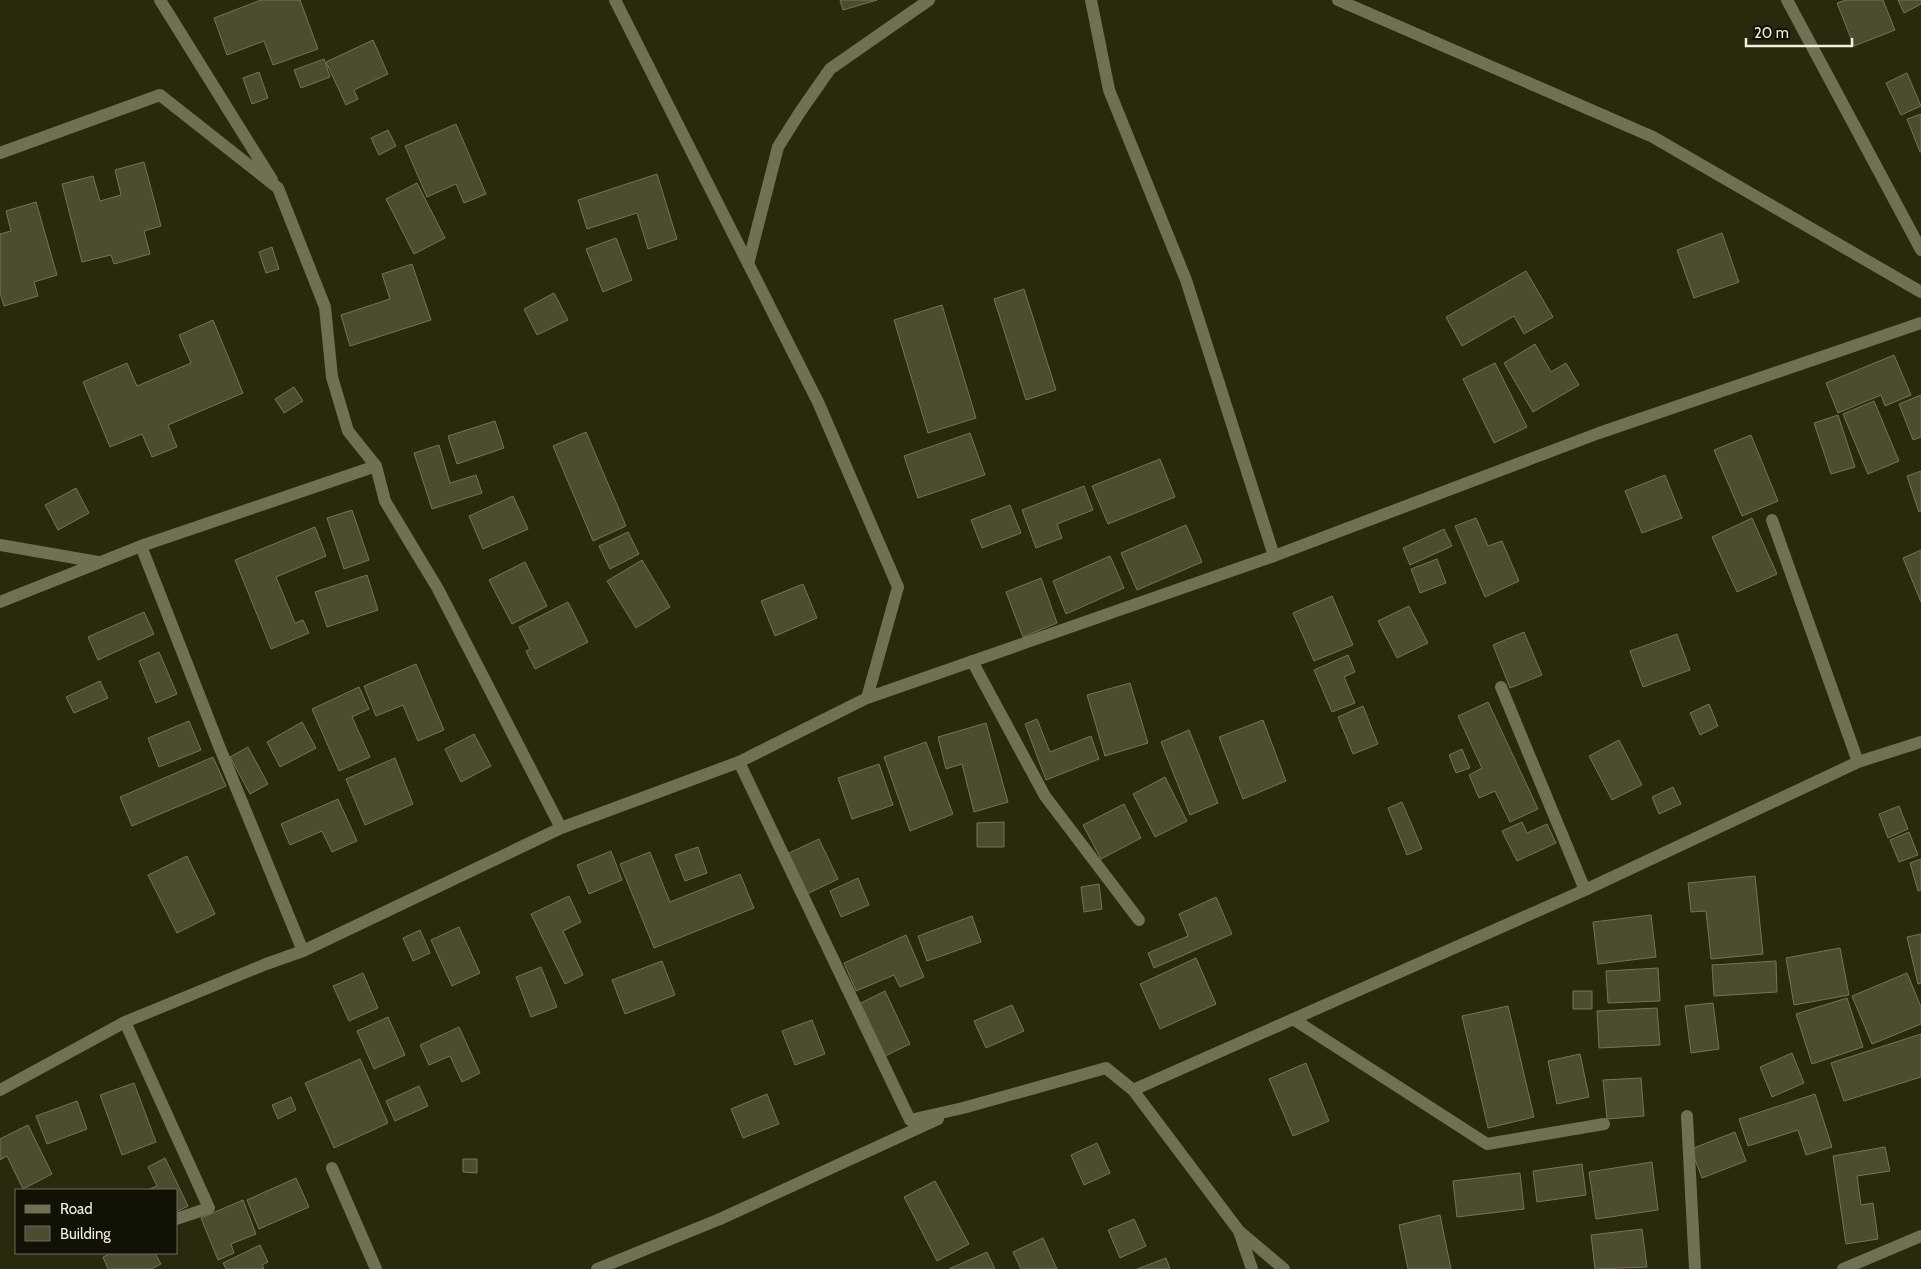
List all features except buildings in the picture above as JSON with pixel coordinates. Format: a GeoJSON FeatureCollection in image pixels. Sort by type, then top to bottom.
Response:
{"type":"FeatureCollection","features":[{"type":"Feature","properties":{"kind":"street"},"geometry":{"type":"LineString","coordinates":[[160,0],[278,188],[324,307],[332,377],[348,431],[376,466],[385,501],[438,589],[561,828]]}},
{"type":"Feature","properties":{"kind":"street"},"geometry":{"type":"LineString","coordinates":[[614,0],[818,402],[898,587],[868,698]]}},
{"type":"Feature","properties":{"kind":"street"},"geometry":{"type":"LineString","coordinates":[[748,264],[778,147],[800,112],[830,69],[929,0]]}},
{"type":"Feature","properties":{"kind":"street"},"geometry":{"type":"LineString","coordinates":[[1091,0],[1109,90],[1186,280],[1274,556]]}},
{"type":"Feature","properties":{"kind":"street"},"geometry":{"type":"LineString","coordinates":[[1338,0],[1653,138],[1921,292]]}},
{"type":"Feature","properties":{"kind":"street"},"geometry":{"type":"LineString","coordinates":[[1787,0],[1921,250]]}},
{"type":"Feature","properties":{"kind":"street"},"geometry":{"type":"LineString","coordinates":[[0,153],[160,95],[278,188]]}},
{"type":"Feature","properties":{"kind":"street"},"geometry":{"type":"LineString","coordinates":[[0,1090],[125,1022],[266,964],[303,951],[561,828],[739,762],[868,698],[1274,556],[1599,433],[1921,323]]}},
{"type":"Feature","properties":{"kind":"street"},"geometry":{"type":"LineString","coordinates":[[0,602],[141,546],[376,466]]}},
{"type":"Feature","properties":{"kind":"street"},"geometry":{"type":"LineString","coordinates":[[1772,520],[1858,762]]}},
{"type":"Feature","properties":{"kind":"street"},"geometry":{"type":"LineString","coordinates":[[0,545],[98,562]]}},
{"type":"Feature","properties":{"kind":"street"},"geometry":{"type":"LineString","coordinates":[[141,546],[219,746],[303,951]]}},
{"type":"Feature","properties":{"kind":"street"},"geometry":{"type":"LineString","coordinates":[[972,661],[1046,796],[1138,920]]}},
{"type":"Feature","properties":{"kind":"street"},"geometry":{"type":"LineString","coordinates":[[1501,687],[1585,890]]}},
{"type":"Feature","properties":{"kind":"street"},"geometry":{"type":"LineString","coordinates":[[1133,1090],[1585,890],[1858,762],[1921,742]]}},
{"type":"Feature","properties":{"kind":"street"},"geometry":{"type":"LineString","coordinates":[[739,762],[910,1120],[963,1108],[1106,1068],[1133,1090],[1240,1231],[1284,1269]]}},
{"type":"Feature","properties":{"kind":"street"},"geometry":{"type":"LineString","coordinates":[[1293,1019],[1487,1144],[1604,1124]]}},
{"type":"Feature","properties":{"kind":"street"},"geometry":{"type":"LineString","coordinates":[[125,1022],[210,1208],[178,1218]]}},
{"type":"Feature","properties":{"kind":"street"},"geometry":{"type":"LineString","coordinates":[[597,1269],[720,1219],[963,1108]]}},
{"type":"Feature","properties":{"kind":"street"},"geometry":{"type":"LineString","coordinates":[[1687,1116],[1695,1269]]}},
{"type":"Feature","properties":{"kind":"street"},"geometry":{"type":"LineString","coordinates":[[332,1168],[376,1269]]}},
{"type":"Feature","properties":{"kind":"street"},"geometry":{"type":"LineString","coordinates":[[1240,1231],[1252,1269]]}},
{"type":"Feature","properties":{"kind":"street"},"geometry":{"type":"LineString","coordinates":[[1843,1269],[1921,1236]]}}]}
